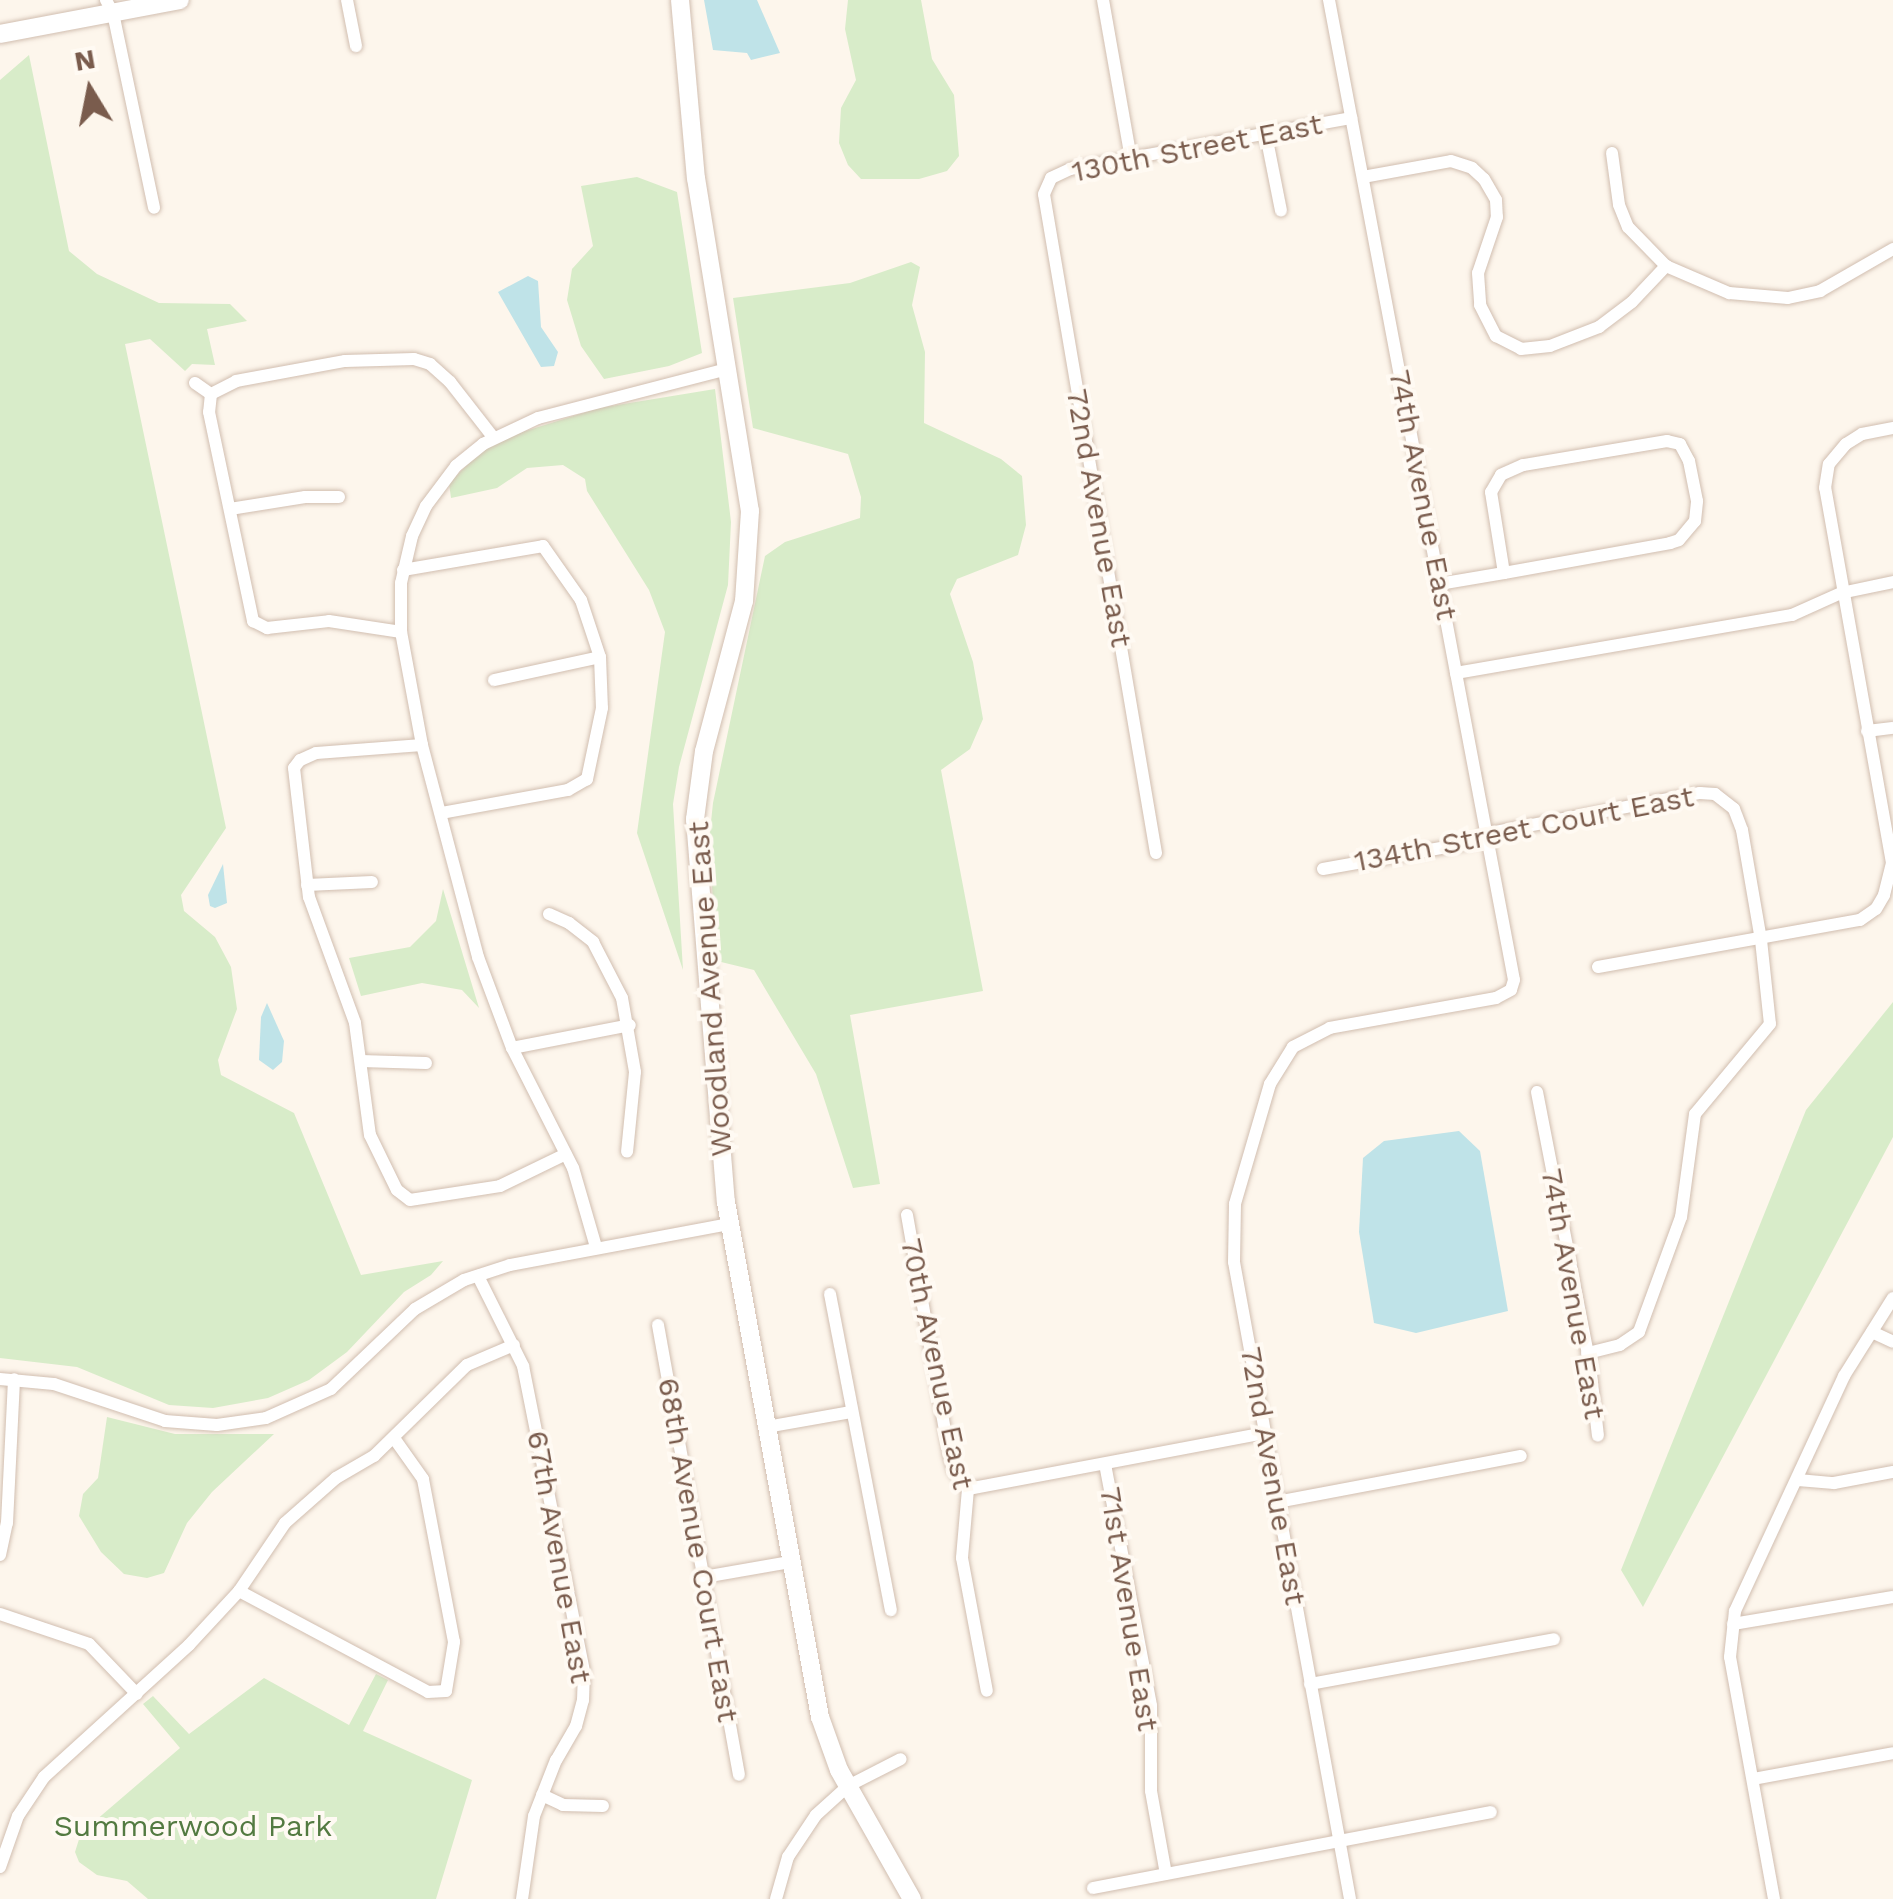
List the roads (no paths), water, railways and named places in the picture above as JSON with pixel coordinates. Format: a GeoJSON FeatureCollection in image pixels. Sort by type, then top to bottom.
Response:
{"type":"FeatureCollection","features":[{"type":"Feature","properties":{"kind":"street"},"geometry":{"type":"LineString","coordinates":[[0,34],[109,6],[180,0]]}},
{"type":"Feature","properties":{"kind":"street"},"geometry":{"type":"LineString","coordinates":[[347,0],[356,46]]}},
{"type":"Feature","properties":{"kind":"street","name":"Woodland Avenue East"},"geometry":{"type":"LineString","coordinates":[[680,0],[696,172],[749,496],[750,548],[738,625],[702,763],[694,819],[730,1224],[820,1717],[848,1786],[912,1899]]}},
{"type":"Feature","properties":{"kind":"street"},"geometry":{"type":"LineString","coordinates":[[1102,0],[1132,158]]}},
{"type":"Feature","properties":{"kind":"street","name":"74th Avenue East"},"geometry":{"type":"LineString","coordinates":[[1283,1058],[1300,1042],[1330,1028],[1496,998],[1511,990],[1514,980],[1329,0]]}},
{"type":"Feature","properties":{"kind":"street"},"geometry":{"type":"LineString","coordinates":[[109,6],[154,208]]}},
{"type":"Feature","properties":{"kind":"street","name":"130th Street East"},"geometry":{"type":"LineString","coordinates":[[1047,184],[1070,168],[1350,118]]}},
{"type":"Feature","properties":{"kind":"street"},"geometry":{"type":"LineString","coordinates":[[1266,134],[1280,211]]}},
{"type":"Feature","properties":{"kind":"street"},"geometry":{"type":"LineString","coordinates":[[1612,153],[1618,205],[1628,227],[1666,266],[1729,293],[1788,298],[1820,291],[1893,249]]}},
{"type":"Feature","properties":{"kind":"street"},"geometry":{"type":"LineString","coordinates":[[1363,177],[1451,161],[1472,168],[1484,179],[1496,200],[1497,216],[1478,273],[1480,305],[1489,329],[1503,343],[1540,348],[1581,336],[1615,316],[1666,266]]}},
{"type":"Feature","properties":{"kind":"street","name":"72nd Avenue East"},"geometry":{"type":"LineString","coordinates":[[1047,184],[1044,200],[1048,229],[1156,854]]}},
{"type":"Feature","properties":{"kind":"street"},"geometry":{"type":"LineString","coordinates":[[401,632],[329,622],[260,626],[249,614],[208,412],[212,394],[236,381],[345,361],[402,358],[424,362],[462,394],[493,437]]}},
{"type":"Feature","properties":{"kind":"street"},"geometry":{"type":"LineString","coordinates":[[596,1247],[584,1196],[512,1048],[478,957],[422,745],[401,632],[403,570],[426,506],[456,466],[493,437],[561,410],[727,369]]}},
{"type":"Feature","properties":{"kind":"street"},"geometry":{"type":"LineString","coordinates":[[195,383],[212,394]]}},
{"type":"Feature","properties":{"kind":"street"},"geometry":{"type":"LineString","coordinates":[[1598,967],[1860,920],[1880,902],[1891,878],[1892,863],[1825,488],[1829,464],[1846,444],[1862,434],[1893,428]]}},
{"type":"Feature","properties":{"kind":"street"},"geometry":{"type":"LineString","coordinates":[[1439,584],[1504,573],[1670,543],[1690,532],[1697,501],[1689,461],[1674,441],[1509,470],[1492,492],[1504,573]]}},
{"type":"Feature","properties":{"kind":"street"},"geometry":{"type":"LineString","coordinates":[[230,509],[339,497]]}},
{"type":"Feature","properties":{"kind":"street"},"geometry":{"type":"LineString","coordinates":[[403,570],[546,547],[581,600],[600,658],[600,726],[587,779],[577,788],[441,814]]}},
{"type":"Feature","properties":{"kind":"street"},"geometry":{"type":"LineString","coordinates":[[1456,673],[1792,615],[1841,592],[1893,582]]}},
{"type":"Feature","properties":{"kind":"street"},"geometry":{"type":"LineString","coordinates":[[494,680],[600,658]]}},
{"type":"Feature","properties":{"kind":"street"},"geometry":{"type":"LineString","coordinates":[[1867,732],[1893,728]]}},
{"type":"Feature","properties":{"kind":"street"},"geometry":{"type":"LineString","coordinates":[[422,745],[330,750],[297,762],[294,778],[315,920],[349,1004],[370,1135],[386,1174],[406,1198],[420,1201],[500,1186],[566,1154]]}},
{"type":"Feature","properties":{"kind":"street","name":"134th Street Court East"},"geometry":{"type":"LineString","coordinates":[[1323,869],[1475,842],[1485,834],[1700,793],[1724,799],[1734,809],[1742,830],[1761,940]]}},
{"type":"Feature","properties":{"kind":"street"},"geometry":{"type":"LineString","coordinates":[[308,885],[372,882]]}},
{"type":"Feature","properties":{"kind":"street"},"geometry":{"type":"LineString","coordinates":[[549,914],[585,933],[601,954],[630,1025],[635,1072],[627,1152]]}},
{"type":"Feature","properties":{"kind":"street"},"geometry":{"type":"LineString","coordinates":[[1588,1353],[1620,1345],[1639,1332],[1681,1217],[1695,1114],[1770,1024],[1761,940]]}},
{"type":"Feature","properties":{"kind":"street"},"geometry":{"type":"LineString","coordinates":[[512,1048],[630,1025]]}},
{"type":"Feature","properties":{"kind":"street","name":"72nd Avenue East"},"geometry":{"type":"LineString","coordinates":[[1283,1058],[1244,1168],[1231,1240],[1350,1899]]}},
{"type":"Feature","properties":{"kind":"street"},"geometry":{"type":"LineString","coordinates":[[361,1061],[426,1064]]}},
{"type":"Feature","properties":{"kind":"street","name":"74th Avenue East"},"geometry":{"type":"LineString","coordinates":[[1537,1092],[1588,1353],[1598,1436]]}},
{"type":"Feature","properties":{"kind":"street","name":"70th Avenue East"},"geometry":{"type":"LineString","coordinates":[[906,1215],[950,1454],[954,1471],[968,1489],[962,1558],[987,1691]]}},
{"type":"Feature","properties":{"kind":"street"},"geometry":{"type":"LineString","coordinates":[[0,1555],[7,1378],[68,1388],[164,1421],[217,1425],[266,1418],[331,1389],[414,1309],[478,1276],[596,1247],[730,1224]]}},
{"type":"Feature","properties":{"kind":"street","name":"67th Avenue East"},"geometry":{"type":"LineString","coordinates":[[478,1276],[514,1345],[537,1428],[584,1672],[584,1700],[576,1726],[542,1794],[526,1849],[522,1899]]}},
{"type":"Feature","properties":{"kind":"street"},"geometry":{"type":"LineString","coordinates":[[830,1294],[891,1610]]}},
{"type":"Feature","properties":{"kind":"street"},"geometry":{"type":"LineString","coordinates":[[1774,1899],[1730,1657],[1733,1624],[1742,1590],[1798,1480],[1844,1376],[1893,1298]]}},
{"type":"Feature","properties":{"kind":"street","name":"68th Avenue Court East"},"geometry":{"type":"LineString","coordinates":[[658,1326],[739,1775]]}},
{"type":"Feature","properties":{"kind":"street"},"geometry":{"type":"LineString","coordinates":[[1872,1332],[1893,1342]]}},
{"type":"Feature","properties":{"kind":"street"},"geometry":{"type":"LineString","coordinates":[[0,1867],[18,1816],[44,1777],[137,1694],[239,1591],[285,1522],[336,1478],[374,1456],[466,1365],[514,1345]]}},
{"type":"Feature","properties":{"kind":"street"},"geometry":{"type":"LineString","coordinates":[[766,1427],[852,1412]]}},
{"type":"Feature","properties":{"kind":"street"},"geometry":{"type":"LineString","coordinates":[[968,1489],[1263,1433]]}},
{"type":"Feature","properties":{"kind":"street"},"geometry":{"type":"LineString","coordinates":[[239,1591],[428,1692],[446,1691],[454,1642],[423,1479],[394,1438]]}},
{"type":"Feature","properties":{"kind":"street"},"geometry":{"type":"LineString","coordinates":[[1277,1502],[1520,1456]]}},
{"type":"Feature","properties":{"kind":"street","name":"71st Avenue East"},"geometry":{"type":"LineString","coordinates":[[1106,1464],[1149,1695],[1151,1791],[1166,1874]]}},
{"type":"Feature","properties":{"kind":"street"},"geometry":{"type":"LineString","coordinates":[[1798,1480],[1834,1483],[1893,1472]]}},
{"type":"Feature","properties":{"kind":"street"},"geometry":{"type":"LineString","coordinates":[[704,1577],[790,1562]]}},
{"type":"Feature","properties":{"kind":"street"},"geometry":{"type":"LineString","coordinates":[[1733,1624],[1893,1596]]}},
{"type":"Feature","properties":{"kind":"street"},"geometry":{"type":"LineString","coordinates":[[0,1614],[89,1644],[137,1694]]}},
{"type":"Feature","properties":{"kind":"street"},"geometry":{"type":"LineString","coordinates":[[1310,1684],[1554,1639]]}},
{"type":"Feature","properties":{"kind":"street"},"geometry":{"type":"LineString","coordinates":[[1753,1779],[1893,1753]]}},
{"type":"Feature","properties":{"kind":"street"},"geometry":{"type":"LineString","coordinates":[[776,1899],[781,1873],[800,1836],[848,1786],[901,1759]]}},
{"type":"Feature","properties":{"kind":"street"},"geometry":{"type":"LineString","coordinates":[[542,1794],[562,1805],[603,1806]]}},
{"type":"Feature","properties":{"kind":"street"},"geometry":{"type":"LineString","coordinates":[[1093,1888],[1492,1812]]}},
{"type":"Feature","properties":{"kind":"water"},"geometry":{"type":"Polygon","coordinates":[[[704,0],[757,0],[780,53],[751,60],[747,53],[713,50],[704,0]]]}},
{"type":"Feature","properties":{"kind":"water"},"geometry":{"type":"Polygon","coordinates":[[[528,276],[538,281],[541,327],[558,352],[554,366],[541,367],[498,292],[528,276]]]}},
{"type":"Feature","properties":{"kind":"water"},"geometry":{"type":"Polygon","coordinates":[[[223,864],[227,903],[215,908],[210,906],[208,895],[223,864]]]}},
{"type":"Feature","properties":{"kind":"water"},"geometry":{"type":"Polygon","coordinates":[[[267,1003],[284,1041],[282,1062],[273,1070],[259,1060],[261,1017],[267,1003]]]}},
{"type":"Feature","properties":{"kind":"water"},"geometry":{"type":"Polygon","coordinates":[[[1459,1131],[1480,1151],[1508,1311],[1416,1333],[1374,1323],[1359,1232],[1363,1158],[1384,1141],[1459,1131]]]}},
{"type":"Feature","properties":{"kind":"park label","name":"Summerwood Park"},"geometry":{"type":"Point","coordinates":[193,1826]}}]}
